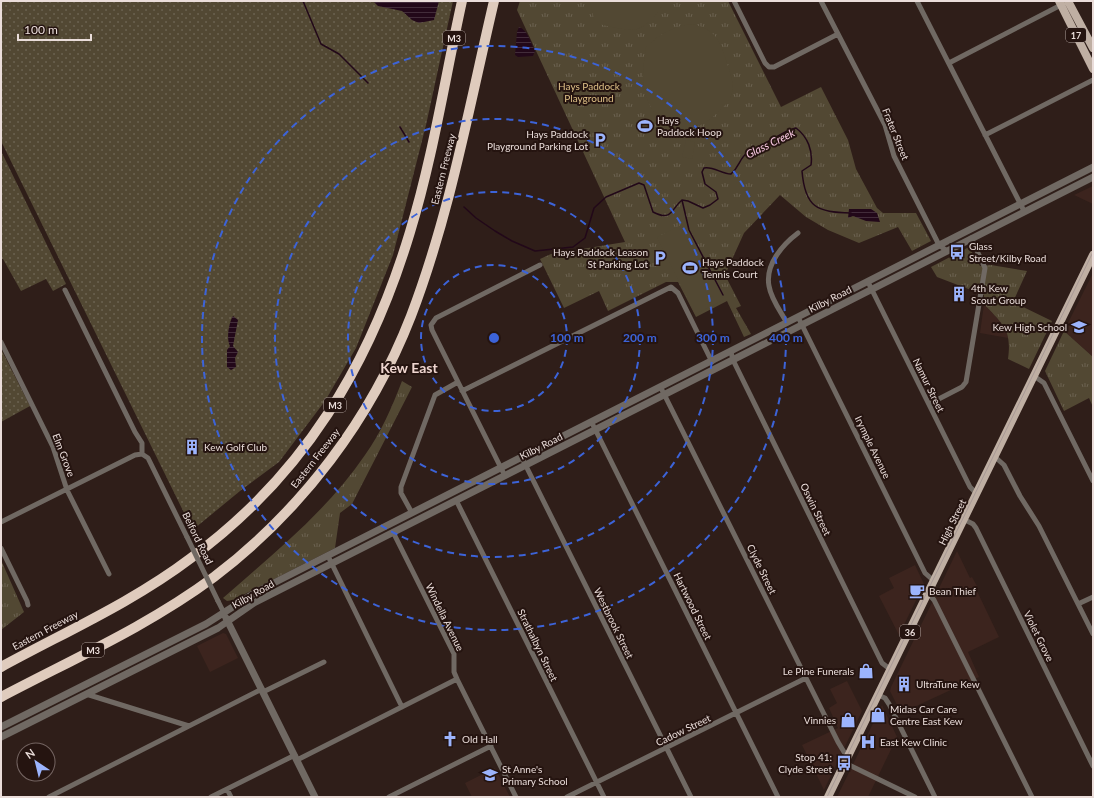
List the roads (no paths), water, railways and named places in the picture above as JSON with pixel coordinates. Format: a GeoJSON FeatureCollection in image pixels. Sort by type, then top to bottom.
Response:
{"type":"FeatureCollection","features":[{"type":"Feature","properties":{"kind":"highway","name":"Eastern Freeway"},"geometry":{"type":"LineString","coordinates":[[1,667],[141,592],[169,574],[215,540],[237,522],[277,481],[326,419],[340,397],[367,347],[399,267],[423,184],[462,1]]}},
{"type":"Feature","properties":{"kind":"highway","name":"Eastern Freeway"},"geometry":{"type":"LineString","coordinates":[[1,697],[145,622],[213,578],[248,549],[285,513],[336,452],[365,409],[389,366],[418,298],[443,218],[494,1]]}},
{"type":"Feature","properties":{"kind":"highway"},"geometry":{"type":"LineString","coordinates":[[481,57],[498,1]]}},
{"type":"Feature","properties":{"kind":"main road","name":"17"},"geometry":{"type":"LineString","coordinates":[[1063,2],[1093,48]]}},
{"type":"Feature","properties":{"kind":"main road","name":"17"},"geometry":{"type":"LineString","coordinates":[[1063,2],[1093,69]]}},
{"type":"Feature","properties":{"kind":"main road","name":"High Street"},"geometry":{"type":"LineString","coordinates":[[828,797],[1093,255]]}},
{"type":"Feature","properties":{"kind":"street"},"geometry":{"type":"LineString","coordinates":[[734,1],[765,63],[769,67],[774,67],[838,34]]}},
{"type":"Feature","properties":{"kind":"street","name":"Frater Street"},"geometry":{"type":"LineString","coordinates":[[821,1],[885,125],[894,156],[940,245],[947,251]]}},
{"type":"Feature","properties":{"kind":"street"},"geometry":{"type":"LineString","coordinates":[[917,1],[1024,211]]}},
{"type":"Feature","properties":{"kind":"street"},"geometry":{"type":"LineString","coordinates":[[949,63],[1063,2]]}},
{"type":"Feature","properties":{"kind":"street"},"geometry":{"type":"LineString","coordinates":[[986,135],[1093,80]]}},
{"type":"Feature","properties":{"kind":"street","name":"Kilby Road"},"geometry":{"type":"LineString","coordinates":[[1,727],[224,613],[248,597],[1093,167]]}},
{"type":"Feature","properties":{"kind":"street","name":"Kilby Road"},"geometry":{"type":"LineString","coordinates":[[1,737],[228,621],[254,603],[1093,177]]}},
{"type":"Feature","properties":{"kind":"street"},"geometry":{"type":"LineString","coordinates":[[787,323],[770,291],[768,277],[778,253],[798,234]]}},
{"type":"Feature","properties":{"kind":"street"},"geometry":{"type":"LineString","coordinates":[[929,404],[962,387],[966,382],[985,268],[971,238]]}},
{"type":"Feature","properties":{"kind":"street"},"geometry":{"type":"LineString","coordinates":[[505,476],[432,330],[431,322],[436,318],[540,265]]}},
{"type":"Feature","properties":{"kind":"street","name":"Namur Street"},"geometry":{"type":"LineString","coordinates":[[868,282],[970,487],[977,494]]}},
{"type":"Feature","properties":{"kind":"street"},"geometry":{"type":"LineString","coordinates":[[462,391],[671,287],[678,293],[712,362]]}},
{"type":"Feature","properties":{"kind":"street","name":"Belford Road"},"geometry":{"type":"LineString","coordinates":[[65,290],[135,432],[142,443],[142,454],[148,458],[315,797]]}},
{"type":"Feature","properties":{"kind":"street","name":"Irymple Avenue"},"geometry":{"type":"LineString","coordinates":[[798,317],[925,573],[934,581]]}},
{"type":"Feature","properties":{"kind":"street","name":"Elm Grove"},"geometry":{"type":"LineString","coordinates":[[1,342],[53,447],[67,490],[109,574]]}},
{"type":"Feature","properties":{"kind":"street","name":"Oswin Street"},"geometry":{"type":"LineString","coordinates":[[731,352],[733,360],[882,663],[891,670]]}},
{"type":"Feature","properties":{"kind":"street"},"geometry":{"type":"LineString","coordinates":[[1034,376],[1044,384],[1093,482]]}},
{"type":"Feature","properties":{"kind":"street"},"geometry":{"type":"LineString","coordinates":[[412,513],[401,493],[400,487],[435,395],[458,382]]}},
{"type":"Feature","properties":{"kind":"street","name":"Clyde Street"},"geometry":{"type":"LineString","coordinates":[[661,388],[847,759]]}},
{"type":"Feature","properties":{"kind":"street","name":"Hartwood Street"},"geometry":{"type":"LineString","coordinates":[[592,423],[778,797]]}},
{"type":"Feature","properties":{"kind":"street"},"geometry":{"type":"LineString","coordinates":[[1,522],[135,455],[142,454]]}},
{"type":"Feature","properties":{"kind":"street"},"geometry":{"type":"LineString","coordinates":[[995,457],[1004,465],[1020,496],[1040,526],[1093,634]]}},
{"type":"Feature","properties":{"kind":"street","name":"Westbrook Street"},"geometry":{"type":"LineString","coordinates":[[522,458],[691,797]]}},
{"type":"Feature","properties":{"kind":"street","name":"Strathalbyn Street"},"geometry":{"type":"LineString","coordinates":[[456,500],[604,797]]}},
{"type":"Feature","properties":{"kind":"street","name":"Violet Grove"},"geometry":{"type":"LineString","coordinates":[[964,520],[973,524],[976,528],[1093,766]]}},
{"type":"Feature","properties":{"kind":"street","name":"Windella Avenue"},"geometry":{"type":"LineString","coordinates":[[393,532],[454,654],[454,672],[457,679],[516,797]]}},
{"type":"Feature","properties":{"kind":"street"},"geometry":{"type":"LineString","coordinates":[[1,548],[28,606]]}},
{"type":"Feature","properties":{"kind":"street"},"geometry":{"type":"LineString","coordinates":[[328,556],[402,707]]}},
{"type":"Feature","properties":{"kind":"street"},"geometry":{"type":"LineString","coordinates":[[928,593],[934,600],[1032,797]]}},
{"type":"Feature","properties":{"kind":"street"},"geometry":{"type":"LineString","coordinates":[[1078,604],[1093,597]]}},
{"type":"Feature","properties":{"kind":"street"},"geometry":{"type":"LineString","coordinates":[[148,653],[152,661]]}},
{"type":"Feature","properties":{"kind":"street"},"geometry":{"type":"LineString","coordinates":[[49,797],[58,795],[189,726],[324,662]]}},
{"type":"Feature","properties":{"kind":"street","name":"Cadow Street"},"geometry":{"type":"LineString","coordinates":[[567,797],[806,678]]}},
{"type":"Feature","properties":{"kind":"street"},"geometry":{"type":"LineString","coordinates":[[211,797],[402,707],[457,679]]}},
{"type":"Feature","properties":{"kind":"street"},"geometry":{"type":"LineString","coordinates":[[73,691],[77,699]]}},
{"type":"Feature","properties":{"kind":"street"},"geometry":{"type":"LineString","coordinates":[[86,694],[189,726]]}},
{"type":"Feature","properties":{"kind":"street"},"geometry":{"type":"LineString","coordinates":[[878,695],[885,698],[889,704],[935,797]]}},
{"type":"Feature","properties":{"kind":"street"},"geometry":{"type":"LineString","coordinates":[[389,797],[490,746]]}},
{"type":"Feature","properties":{"kind":"street"},"geometry":{"type":"LineString","coordinates":[[847,759],[915,797]]}},
{"type":"Feature","properties":{"kind":"street"},"geometry":{"type":"LineString","coordinates":[[227,789],[231,797]]}},
{"type":"Feature","properties":{"kind":"waterway","name":"Glass Creek"},"geometry":{"type":"LineString","coordinates":[[303,1],[321,44],[339,54],[368,83]]}},
{"type":"Feature","properties":{"kind":"waterway","name":"Glass Creek"},"geometry":{"type":"LineString","coordinates":[[400,127],[409,142]]}},
{"type":"Feature","properties":{"kind":"waterway","name":"Glass Creek"},"geometry":{"type":"LineString","coordinates":[[464,207],[476,218],[495,231],[512,241],[535,251],[573,247],[585,238],[594,208],[606,197],[639,183],[644,185],[653,212],[659,215],[668,215],[682,200],[688,201],[703,208],[718,199],[716,192],[705,184],[702,172],[704,168],[711,168],[731,174],[747,153],[789,130],[796,128],[807,140],[811,155],[811,165],[802,171],[806,193],[810,200],[815,206],[821,209],[851,213]]}},
{"type":"Feature","properties":{"kind":"waterway"},"geometry":{"type":"LineString","coordinates":[[682,200],[689,230],[723,295]]}},
{"type":"Feature","properties":{"kind":"tram line"},"geometry":{"type":"LineString","coordinates":[[827,797],[1093,252]]}},
{"type":"Feature","properties":{"kind":"place","name":"Hays Paddock Hoop"},"geometry":{"type":"Point","coordinates":[645,126]}},
{"type":"Feature","properties":{"kind":"place","name":"Hays Paddock Playground Parking Lot"},"geometry":{"type":"Point","coordinates":[600,140]}},
{"type":"Feature","properties":{"kind":"place","name":"Glass Street/Kilby Road"},"geometry":{"type":"Point","coordinates":[957,252]}},
{"type":"Feature","properties":{"kind":"place","name":"Hays Paddock Leason St Parking Lot"},"geometry":{"type":"Point","coordinates":[660,258]}},
{"type":"Feature","properties":{"kind":"place","name":"Hays Paddock Tennis Court"},"geometry":{"type":"Point","coordinates":[690,268]}},
{"type":"Feature","properties":{"kind":"place","name":"4th Kew Scout Group"},"geometry":{"type":"Point","coordinates":[959,294]}},
{"type":"Feature","properties":{"kind":"place","name":"Kew High School"},"geometry":{"type":"Point","coordinates":[1079,327]}},
{"type":"Feature","properties":{"kind":"place","name":"Kew Golf Club"},"geometry":{"type":"Point","coordinates":[192,447]}},
{"type":"Feature","properties":{"kind":"place","name":"Bean Thief"},"geometry":{"type":"Point","coordinates":[917,591]}},
{"type":"Feature","properties":{"kind":"place","name":"Le Pine Funerals"},"geometry":{"type":"Point","coordinates":[866,671]}},
{"type":"Feature","properties":{"kind":"place","name":"UltraTune Kew"},"geometry":{"type":"Point","coordinates":[904,684]}},
{"type":"Feature","properties":{"kind":"place","name":"Midas Car Care Centre East Kew"},"geometry":{"type":"Point","coordinates":[878,715]}},
{"type":"Feature","properties":{"kind":"place","name":"Vinnies"},"geometry":{"type":"Point","coordinates":[848,720]}},
{"type":"Feature","properties":{"kind":"place","name":"Old Hall"},"geometry":{"type":"Point","coordinates":[450,739]}},
{"type":"Feature","properties":{"kind":"place","name":"East Kew Clinic"},"geometry":{"type":"Point","coordinates":[868,742]}},
{"type":"Feature","properties":{"kind":"place","name":"Stop 41: Clyde Street"},"geometry":{"type":"Point","coordinates":[844,763]}},
{"type":"Feature","properties":{"kind":"place","name":"St Anne's Primary School"},"geometry":{"type":"Point","coordinates":[490,775]}},
{"type":"Feature","properties":{"kind":"district","name":"Kew East"},"geometry":{"type":"Point","coordinates":[409,367]}},
{"type":"Feature","properties":{"kind":"park label","name":"Hays Paddock Playground"},"geometry":{"type":"Point","coordinates":[589,92]}}]}
